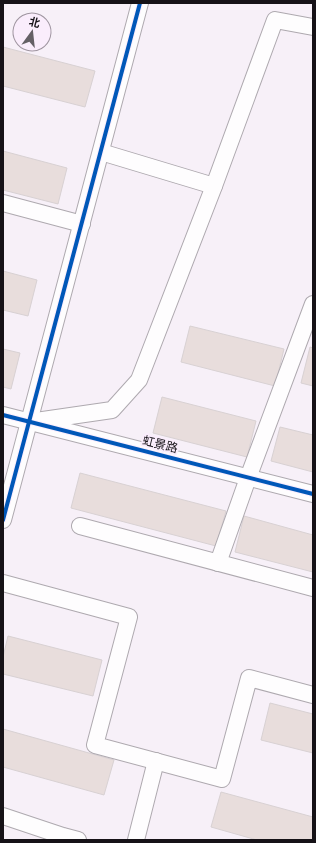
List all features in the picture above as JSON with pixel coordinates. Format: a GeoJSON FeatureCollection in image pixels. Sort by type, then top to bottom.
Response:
{"type":"FeatureCollection","features":[{"type":"Feature","properties":{"kind":"street"},"geometry":{"type":"LineString","coordinates":[[3,520],[140,3]]}},
{"type":"Feature","properties":{"kind":"street"},"geometry":{"type":"LineString","coordinates":[[29,422],[112,410],[139,380],[214,186],[275,20],[313,27]]}},
{"type":"Feature","properties":{"kind":"street"},"geometry":{"type":"LineString","coordinates":[[101,152],[214,186]]}},
{"type":"Feature","properties":{"kind":"street"},"geometry":{"type":"LineString","coordinates":[[3,203],[82,224]]}},
{"type":"Feature","properties":{"kind":"street"},"geometry":{"type":"LineString","coordinates":[[218,563],[313,304]]}},
{"type":"Feature","properties":{"kind":"street","name":"虹景路"},"geometry":{"type":"LineString","coordinates":[[3,415],[313,494]]}},
{"type":"Feature","properties":{"kind":"street"},"geometry":{"type":"LineString","coordinates":[[80,526],[313,588]]}},
{"type":"Feature","properties":{"kind":"street"},"geometry":{"type":"LineString","coordinates":[[3,583],[129,617],[95,745],[222,779],[249,678],[313,695]]}},
{"type":"Feature","properties":{"kind":"street"},"geometry":{"type":"LineString","coordinates":[[136,840],[156,761]]}},
{"type":"Feature","properties":{"kind":"street"},"geometry":{"type":"LineString","coordinates":[[3,816],[67,839]]}},
{"type":"Feature","properties":{"kind":"building"},"geometry":{"type":"Polygon","coordinates":[[[3,47],[12,49],[12,52],[22,52],[95,71],[85,107],[3,86],[3,47]]]}},
{"type":"Feature","properties":{"kind":"building"},"geometry":{"type":"Polygon","coordinates":[[[3,151],[67,168],[58,204],[3,190],[3,151]]]}},
{"type":"Feature","properties":{"kind":"building"},"geometry":{"type":"Polygon","coordinates":[[[3,271],[37,280],[28,316],[3,310],[3,271]]]}},
{"type":"Feature","properties":{"kind":"building"},"geometry":{"type":"Polygon","coordinates":[[[190,326],[284,349],[275,386],[181,362],[190,326]]]}},
{"type":"Feature","properties":{"kind":"building"},"geometry":{"type":"Polygon","coordinates":[[[310,347],[313,348],[313,386],[301,383],[310,347]]]}},
{"type":"Feature","properties":{"kind":"building"},"geometry":{"type":"Polygon","coordinates":[[[3,349],[20,353],[11,389],[3,387],[3,349]]]}},
{"type":"Feature","properties":{"kind":"building"},"geometry":{"type":"Polygon","coordinates":[[[162,397],[256,421],[247,457],[153,433],[162,397]]]}},
{"type":"Feature","properties":{"kind":"building"},"geometry":{"type":"Polygon","coordinates":[[[280,427],[313,435],[313,472],[271,461],[280,427]]]}},
{"type":"Feature","properties":{"kind":"building"},"geometry":{"type":"Polygon","coordinates":[[[80,473],[226,511],[216,546],[71,508],[80,473]]]}},
{"type":"Feature","properties":{"kind":"building"},"geometry":{"type":"Polygon","coordinates":[[[244,516],[313,535],[313,572],[235,552],[244,516]]]}},
{"type":"Feature","properties":{"kind":"building"},"geometry":{"type":"Polygon","coordinates":[[[8,636],[102,660],[93,696],[3,674],[3,657],[8,636]]]}},
{"type":"Feature","properties":{"kind":"building"},"geometry":{"type":"Polygon","coordinates":[[[270,703],[313,714],[313,753],[261,740],[270,703]]]}},
{"type":"Feature","properties":{"kind":"building"},"geometry":{"type":"Polygon","coordinates":[[[3,729],[114,760],[104,795],[3,767],[3,729]]]}},
{"type":"Feature","properties":{"kind":"building"},"geometry":{"type":"Polygon","coordinates":[[[221,792],[313,817],[313,840],[257,840],[211,827],[221,792]]]}},
{"type":"Feature","properties":{"kind":"cycle path"},"geometry":{"type":"LineString","coordinates":[[3,520],[140,3]]}},
{"type":"Feature","properties":{"kind":"cycle path"},"geometry":{"type":"LineString","coordinates":[[3,415],[313,494]]}}]}
